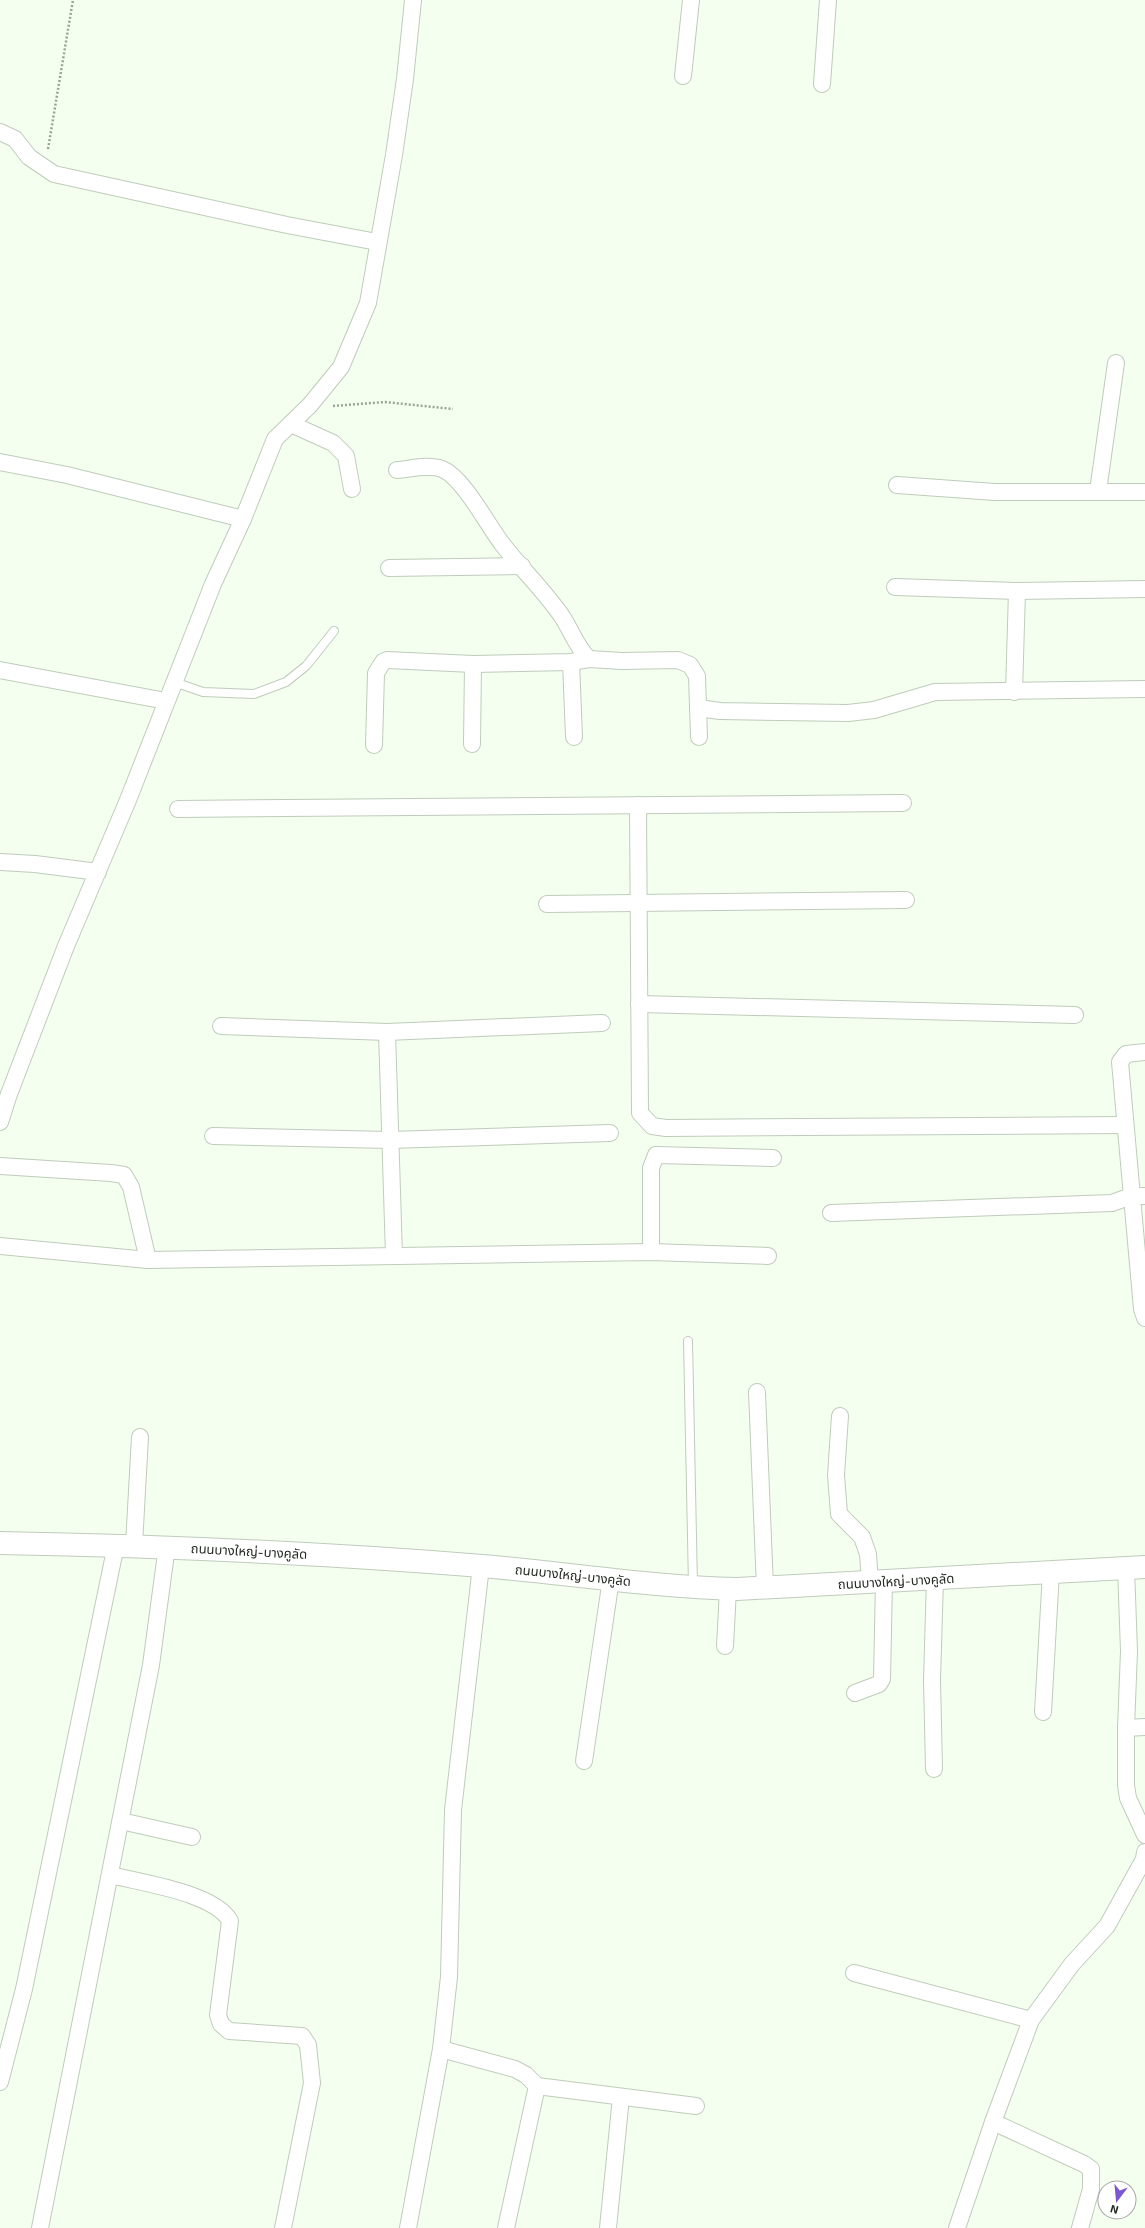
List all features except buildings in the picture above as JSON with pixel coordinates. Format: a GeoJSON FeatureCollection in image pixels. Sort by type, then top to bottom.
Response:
{"type":"FeatureCollection","features":[{"type":"Feature","properties":{"kind":"street"},"geometry":{"type":"LineString","coordinates":[[0,1122],[9,1094],[66,946],[128,800],[213,584],[243,519],[275,439],[310,405],[341,368],[368,303],[377,242],[396,140],[413,0]]}},
{"type":"Feature","properties":{"kind":"street"},"geometry":{"type":"LineString","coordinates":[[683,76],[691,0]]}},
{"type":"Feature","properties":{"kind":"street"},"geometry":{"type":"LineString","coordinates":[[822,84],[828,0]]}},
{"type":"Feature","properties":{"kind":"street"},"geometry":{"type":"LineString","coordinates":[[0,132],[15,139],[29,156],[44,169],[54,174],[287,225],[377,242]]}},
{"type":"Feature","properties":{"kind":"street"},"geometry":{"type":"LineString","coordinates":[[1098,491],[1116,362]]}},
{"type":"Feature","properties":{"kind":"street"},"geometry":{"type":"LineString","coordinates":[[291,424],[333,443],[346,456],[352,489]]}},
{"type":"Feature","properties":{"kind":"street"},"geometry":{"type":"LineString","coordinates":[[0,462],[67,475],[243,519]]}},
{"type":"Feature","properties":{"kind":"street"},"geometry":{"type":"LineString","coordinates":[[397,470],[431,467],[444,470],[471,497],[488,525],[538,584],[563,618],[582,653],[589,659]]}},
{"type":"Feature","properties":{"kind":"street"},"geometry":{"type":"LineString","coordinates":[[897,485],[995,492],[1145,492]]}},
{"type":"Feature","properties":{"kind":"street"},"geometry":{"type":"LineString","coordinates":[[389,568],[522,566]]}},
{"type":"Feature","properties":{"kind":"street"},"geometry":{"type":"LineString","coordinates":[[896,587],[1017,591],[1145,589]]}},
{"type":"Feature","properties":{"kind":"street"},"geometry":{"type":"LineString","coordinates":[[1014,692],[1017,591]]}},
{"type":"Feature","properties":{"kind":"street"},"geometry":{"type":"LineString","coordinates":[[374,745],[376,673],[383,662],[388,660],[473,664],[571,662],[589,659],[622,661],[678,660],[690,665],[697,676],[699,737]]}},
{"type":"Feature","properties":{"kind":"street"},"geometry":{"type":"LineString","coordinates":[[571,662],[574,737]]}},
{"type":"Feature","properties":{"kind":"street"},"geometry":{"type":"LineString","coordinates":[[472,744],[473,664]]}},
{"type":"Feature","properties":{"kind":"street"},"geometry":{"type":"LineString","coordinates":[[0,670],[166,701]]}},
{"type":"Feature","properties":{"kind":"street"},"geometry":{"type":"LineString","coordinates":[[698,708],[720,711],[848,713],[874,710],[935,692],[1145,689]]}},
{"type":"Feature","properties":{"kind":"street"},"geometry":{"type":"LineString","coordinates":[[178,809],[902,802]]}},
{"type":"Feature","properties":{"kind":"street"},"geometry":{"type":"LineString","coordinates":[[638,805],[640,1113],[652,1126],[674,1128],[1125,1125]]}},
{"type":"Feature","properties":{"kind":"street"},"geometry":{"type":"LineString","coordinates":[[0,862],[35,864],[98,872]]}},
{"type":"Feature","properties":{"kind":"street"},"geometry":{"type":"LineString","coordinates":[[547,904],[906,900]]}},
{"type":"Feature","properties":{"kind":"street"},"geometry":{"type":"LineString","coordinates":[[639,1004],[1075,1015]]}},
{"type":"Feature","properties":{"kind":"street"},"geometry":{"type":"LineString","coordinates":[[221,1026],[387,1032],[602,1023]]}},
{"type":"Feature","properties":{"kind":"street"},"geometry":{"type":"LineString","coordinates":[[387,1032],[394,1256]]}},
{"type":"Feature","properties":{"kind":"street"},"geometry":{"type":"LineString","coordinates":[[1145,1052],[1126,1054],[1120,1062],[1125,1125],[1138,1196],[1142,1309],[1145,1318]]}},
{"type":"Feature","properties":{"kind":"street"},"geometry":{"type":"LineString","coordinates":[[213,1136],[390,1140],[610,1133]]}},
{"type":"Feature","properties":{"kind":"street"},"geometry":{"type":"LineString","coordinates":[[651,1252],[651,1168],[656,1155],[773,1158]]}},
{"type":"Feature","properties":{"kind":"street"},"geometry":{"type":"LineString","coordinates":[[0,1166],[124,1175],[131,1187],[148,1260]]}},
{"type":"Feature","properties":{"kind":"street"},"geometry":{"type":"LineString","coordinates":[[831,1213],[1112,1203],[1138,1196]]}},
{"type":"Feature","properties":{"kind":"street"},"geometry":{"type":"LineString","coordinates":[[0,1246],[148,1260],[651,1252],[768,1256]]}},
{"type":"Feature","properties":{"kind":"street"},"geometry":{"type":"LineString","coordinates":[[757,1392],[766,1588]]}},
{"type":"Feature","properties":{"kind":"street"},"geometry":{"type":"LineString","coordinates":[[840,1416],[836,1475],[839,1514],[862,1537],[877,1582],[882,1679],[879,1684],[855,1693]]}},
{"type":"Feature","properties":{"kind":"street"},"geometry":{"type":"LineString","coordinates":[[0,2082],[24,1989],[125,1545],[140,1437]]}},
{"type":"Feature","properties":{"kind":"street","name":"ถนนบางใหญ่-บางคูลัด"},"geometry":{"type":"LineString","coordinates":[[0,1543],[168,1546],[481,1566],[693,1587],[728,1589],[1136,1568]]}},
{"type":"Feature","properties":{"kind":"street"},"geometry":{"type":"LineString","coordinates":[[40,2228],[111,1875],[151,1666],[168,1546]]}},
{"type":"Feature","properties":{"kind":"street"},"geometry":{"type":"LineString","coordinates":[[408,2228],[441,2049],[449,1977],[453,1810],[481,1566]]}},
{"type":"Feature","properties":{"kind":"street"},"geometry":{"type":"LineString","coordinates":[[1136,1568],[1129,1651],[1126,1728],[1128,1798],[1145,1835]]}},
{"type":"Feature","properties":{"kind":"street"},"geometry":{"type":"LineString","coordinates":[[1043,1712],[1052,1572]]}},
{"type":"Feature","properties":{"kind":"street"},"geometry":{"type":"LineString","coordinates":[[584,1761],[611,1579]]}},
{"type":"Feature","properties":{"kind":"street"},"geometry":{"type":"LineString","coordinates":[[934,1769],[932,1680],[935,1579]]}},
{"type":"Feature","properties":{"kind":"street"},"geometry":{"type":"LineString","coordinates":[[725,1646],[728,1589]]}},
{"type":"Feature","properties":{"kind":"street"},"geometry":{"type":"LineString","coordinates":[[1126,1728],[1145,1727]]}},
{"type":"Feature","properties":{"kind":"street"},"geometry":{"type":"LineString","coordinates":[[121,1821],[192,1837]]}},
{"type":"Feature","properties":{"kind":"street"},"geometry":{"type":"LineString","coordinates":[[957,2228],[993,2122],[1031,2020],[1072,1964],[1107,1926],[1144,1859],[1145,1852]]}},
{"type":"Feature","properties":{"kind":"street"},"geometry":{"type":"LineString","coordinates":[[111,1875],[204,1899],[226,1913],[230,1922],[218,2015],[221,2024],[229,2031],[302,2036],[308,2045],[312,2083],[284,2228]]}},
{"type":"Feature","properties":{"kind":"street"},"geometry":{"type":"LineString","coordinates":[[854,1973],[1031,2020]]}},
{"type":"Feature","properties":{"kind":"street"},"geometry":{"type":"LineString","coordinates":[[441,2049],[515,2069],[526,2075],[537,2086],[696,2106]]}},
{"type":"Feature","properties":{"kind":"street"},"geometry":{"type":"LineString","coordinates":[[506,2228],[537,2086]]}},
{"type":"Feature","properties":{"kind":"street"},"geometry":{"type":"LineString","coordinates":[[608,2228],[621,2097]]}},
{"type":"Feature","properties":{"kind":"street"},"geometry":{"type":"LineString","coordinates":[[993,2122],[1084,2164],[1091,2169],[1091,2189],[1080,2228]]}},
{"type":"Feature","properties":{"kind":"lane"},"geometry":{"type":"LineString","coordinates":[[174,682],[203,692],[254,694],[286,682],[306,666],[334,631]]}},
{"type":"Feature","properties":{"kind":"lane"},"geometry":{"type":"LineString","coordinates":[[688,1341],[693,1587]]}},
{"type":"Feature","properties":{"kind":"path"},"geometry":{"type":"LineString","coordinates":[[44,169],[73,0]]}},
{"type":"Feature","properties":{"kind":"path"},"geometry":{"type":"LineString","coordinates":[[310,405],[327,406],[385,402],[453,409]]}}]}
